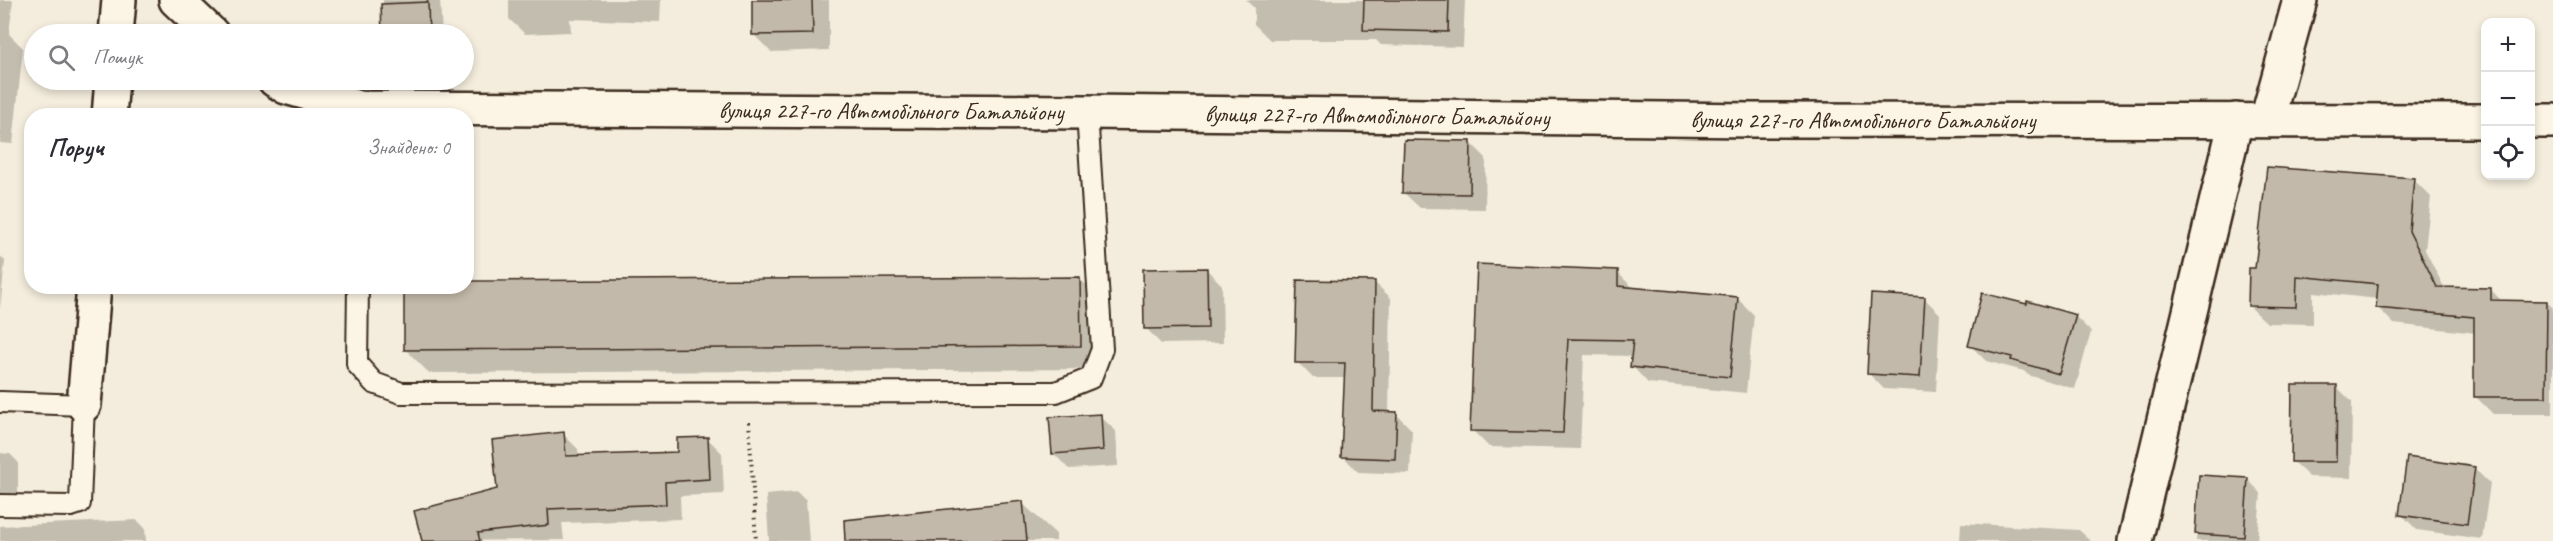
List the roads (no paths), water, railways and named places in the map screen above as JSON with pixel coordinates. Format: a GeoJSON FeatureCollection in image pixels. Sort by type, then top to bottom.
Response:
{"type":"FeatureCollection","features":[{"type":"Feature","properties":{"kind":"street"},"geometry":{"type":"LineString","coordinates":[[117,24],[119,0]]}},
{"type":"Feature","properties":{"kind":"street"},"geometry":{"type":"LineString","coordinates":[[176,0],[201,24]]}},
{"type":"Feature","properties":{"kind":"street"},"geometry":{"type":"LineString","coordinates":[[2135,541],[2252,120],[2300,0]]}},
{"type":"Feature","properties":{"kind":"street"},"geometry":{"type":"LineString","coordinates":[[110,108],[111,90]]}},
{"type":"Feature","properties":{"kind":"street","name":"вулиця 227-го Автомобільного Батальйону"},"geometry":{"type":"LineString","coordinates":[[295,90],[347,108]]}},
{"type":"Feature","properties":{"kind":"street","name":"вулиця 227-го Автомобільного Батальйону"},"geometry":{"type":"LineString","coordinates":[[474,112],[1087,112],[1752,120],[2481,121]]}},
{"type":"Feature","properties":{"kind":"street"},"geometry":{"type":"LineString","coordinates":[[2535,121],[2553,121]]}},
{"type":"Feature","properties":{"kind":"street"},"geometry":{"type":"LineString","coordinates":[[84,405],[93,294]]}},
{"type":"Feature","properties":{"kind":"lane"},"geometry":{"type":"LineString","coordinates":[[358,294],[357,364],[374,383],[401,393],[1056,392],[1091,378],[1102,349],[1087,112]]}},
{"type":"Feature","properties":{"kind":"lane"},"geometry":{"type":"LineString","coordinates":[[0,402],[84,405],[80,503],[70,506],[0,505]]}}]}
